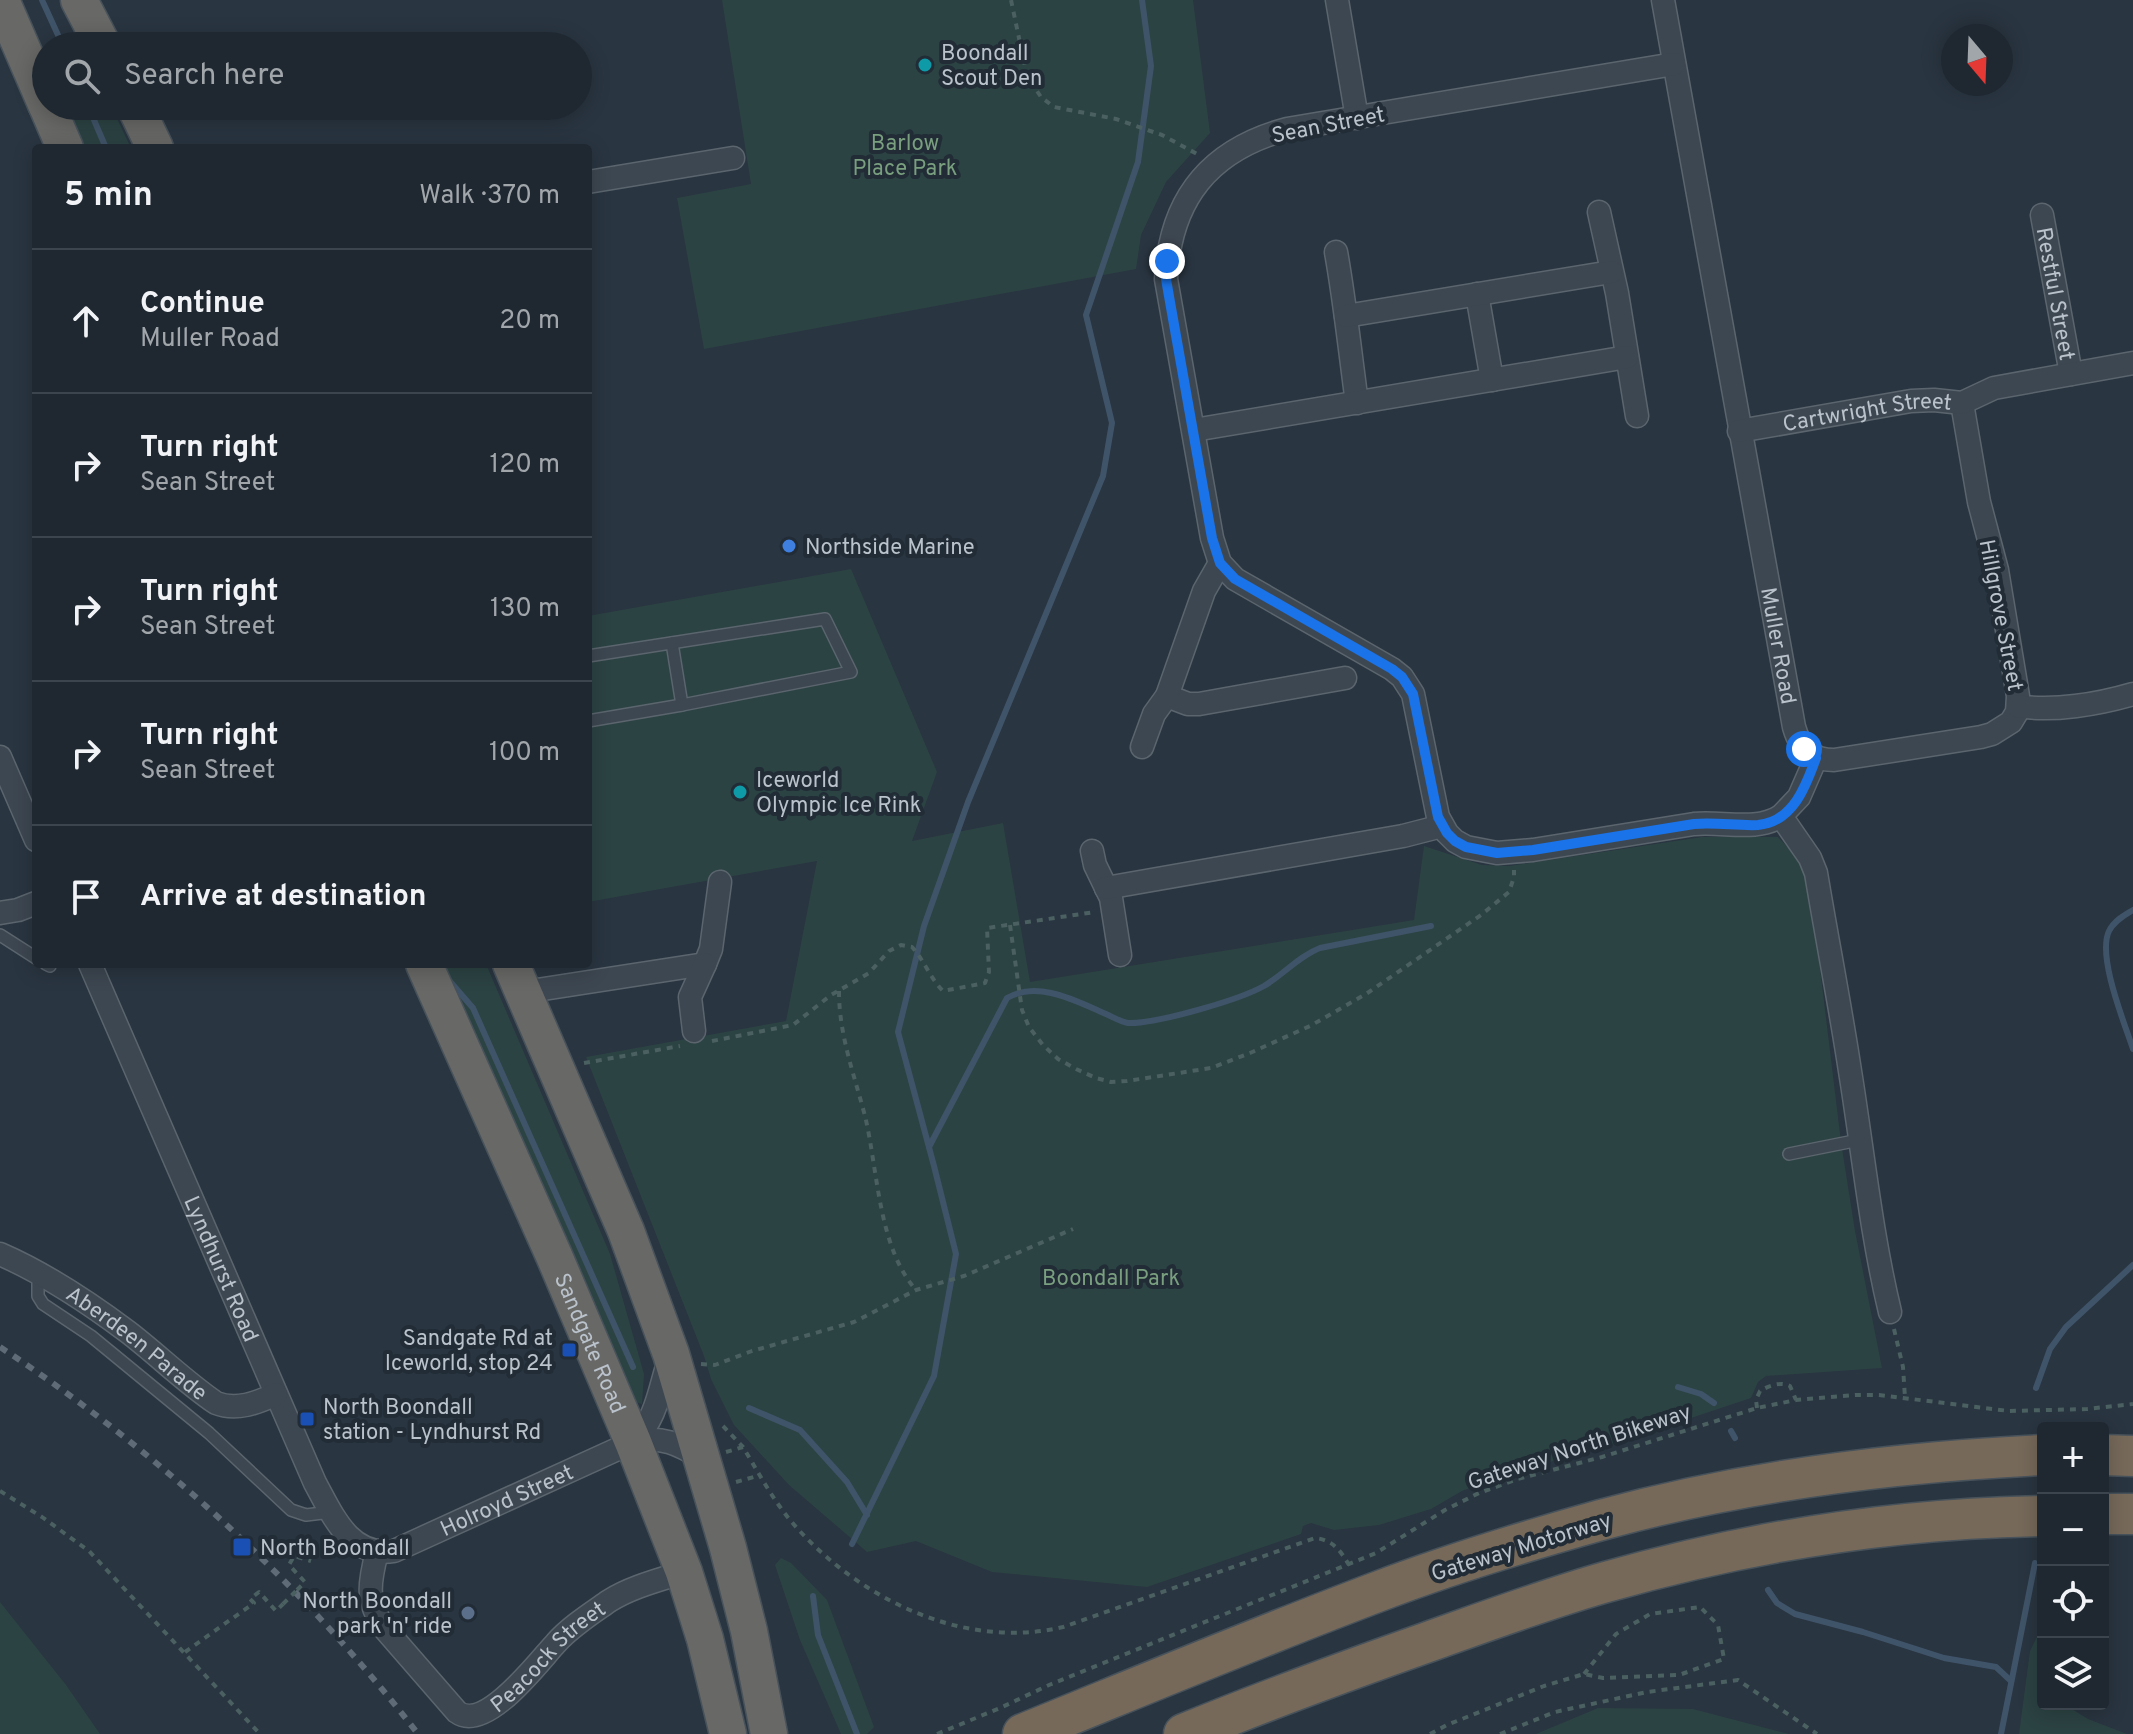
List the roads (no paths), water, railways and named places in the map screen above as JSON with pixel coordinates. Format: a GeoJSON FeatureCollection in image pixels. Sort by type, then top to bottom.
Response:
{"type":"FeatureCollection","features":[{"type":"Feature","properties":{"kind":"highway"},"geometry":{"type":"LineString","coordinates":[[1,0],[32,72]]}},
{"type":"Feature","properties":{"kind":"highway"},"geometry":{"type":"LineString","coordinates":[[91,4],[99,32]]}},
{"type":"Feature","properties":{"kind":"highway"},"geometry":{"type":"LineString","coordinates":[[53,120],[63,144]]}},
{"type":"Feature","properties":{"kind":"highway"},"geometry":{"type":"LineString","coordinates":[[142,120],[153,144]]}},
{"type":"Feature","properties":{"kind":"highway","name":"Sandgate Road"},"geometry":{"type":"LineString","coordinates":[[426,968],[633,1442],[684,1572],[705,1639],[728,1734]]}},
{"type":"Feature","properties":{"kind":"highway"},"geometry":{"type":"LineString","coordinates":[[518,978],[684,1359],[711,1456],[769,1734]]}},
{"type":"Feature","properties":{"kind":"highway","name":"Gateway Motorway"},"geometry":{"type":"LineString","coordinates":[[1023,1734],[1379,1591],[1602,1520],[1700,1496],[1833,1472],[1957,1459],[2037,1455]]}},
{"type":"Feature","properties":{"kind":"highway"},"geometry":{"type":"LineString","coordinates":[[2109,1455],[2133,1456]]}},
{"type":"Feature","properties":{"kind":"highway"},"geometry":{"type":"LineString","coordinates":[[2109,1514],[2133,1514]]}},
{"type":"Feature","properties":{"kind":"highway"},"geometry":{"type":"LineString","coordinates":[[1184,1734],[1305,1686],[1497,1617],[1606,1582],[1712,1556],[1825,1535],[1920,1524],[2037,1516]]}},
{"type":"Feature","properties":{"kind":"street"},"geometry":{"type":"LineString","coordinates":[[1337,0],[1357,118]]}},
{"type":"Feature","properties":{"kind":"street","name":"Muller Road"},"geometry":{"type":"LineString","coordinates":[[1663,0],[1794,727],[1804,749],[1816,758]]}},
{"type":"Feature","properties":{"kind":"street","name":"Sean Street"},"geometry":{"type":"LineString","coordinates":[[1220,563],[1212,538],[1166,279],[1170,241],[1182,207],[1215,164],[1248,143],[1287,129],[1674,64]]}},
{"type":"Feature","properties":{"kind":"street"},"geometry":{"type":"LineString","coordinates":[[592,181],[733,158]]}},
{"type":"Feature","properties":{"kind":"street"},"geometry":{"type":"LineString","coordinates":[[1599,212],[1637,416]]}},
{"type":"Feature","properties":{"kind":"street","name":"Restful Street"},"geometry":{"type":"LineString","coordinates":[[2042,215],[2071,374]]}},
{"type":"Feature","properties":{"kind":"street"},"geometry":{"type":"LineString","coordinates":[[1336,252],[1357,403]]}},
{"type":"Feature","properties":{"kind":"street"},"geometry":{"type":"LineString","coordinates":[[1346,316],[1611,272]]}},
{"type":"Feature","properties":{"kind":"street"},"geometry":{"type":"LineString","coordinates":[[1477,294],[1492,380]]}},
{"type":"Feature","properties":{"kind":"street"},"geometry":{"type":"LineString","coordinates":[[1194,430],[1627,357]]}},
{"type":"Feature","properties":{"kind":"street","name":"Cartwright Street"},"geometry":{"type":"LineString","coordinates":[[1739,431],[1911,401],[1962,403],[1994,388],[2133,363]]}},
{"type":"Feature","properties":{"kind":"street","name":"Hillgrove Street"},"geometry":{"type":"LineString","coordinates":[[1816,758],[1834,760],[1981,737],[2011,722],[2018,706],[1997,570],[1979,502],[1962,403]]}},
{"type":"Feature","properties":{"kind":"street"},"geometry":{"type":"LineString","coordinates":[[1142,747],[1154,714],[1167,696],[1204,591],[1220,563],[1235,579],[1402,677],[1413,694],[1442,826],[1455,841],[1466,847],[1513,853],[1694,824],[1766,823],[1781,816],[1799,797],[1816,758]]}},
{"type":"Feature","properties":{"kind":"street"},"geometry":{"type":"LineString","coordinates":[[1167,696],[1188,704],[1199,704],[1345,678]]}},
{"type":"Feature","properties":{"kind":"street"},"geometry":{"type":"LineString","coordinates":[[2018,706],[2054,709],[2133,694]]}},
{"type":"Feature","properties":{"kind":"street"},"geometry":{"type":"LineString","coordinates":[[0,757],[32,831]]}},
{"type":"Feature","properties":{"kind":"street"},"geometry":{"type":"LineString","coordinates":[[1781,816],[1810,858],[1816,873],[1890,1312]]}},
{"type":"Feature","properties":{"kind":"street"},"geometry":{"type":"LineString","coordinates":[[1110,898],[1442,826]]}},
{"type":"Feature","properties":{"kind":"street"},"geometry":{"type":"LineString","coordinates":[[1092,851],[1110,898],[1120,955]]}},
{"type":"Feature","properties":{"kind":"street"},"geometry":{"type":"LineString","coordinates":[[697,1039],[690,997],[711,949],[720,882]]}},
{"type":"Feature","properties":{"kind":"street"},"geometry":{"type":"LineString","coordinates":[[0,913],[32,905]]}},
{"type":"Feature","properties":{"kind":"street"},"geometry":{"type":"LineString","coordinates":[[518,978],[705,964]]}},
{"type":"Feature","properties":{"kind":"street","name":"Lyndhurst Road"},"geometry":{"type":"LineString","coordinates":[[92,968],[315,1483],[348,1536],[363,1548],[377,1552]]}},
{"type":"Feature","properties":{"kind":"street","name":"Aberdeen Parade"},"geometry":{"type":"LineString","coordinates":[[0,1254],[38,1271],[128,1333],[216,1403],[240,1406],[276,1394]]}},
{"type":"Feature","properties":{"kind":"street"},"geometry":{"type":"LineString","coordinates":[[633,1442],[653,1416],[661,1381],[684,1359]]}},
{"type":"Feature","properties":{"kind":"street"},"geometry":{"type":"LineString","coordinates":[[633,1442],[648,1438],[662,1439],[711,1456]]}},
{"type":"Feature","properties":{"kind":"street","name":"Holroyd Street"},"geometry":{"type":"LineString","coordinates":[[377,1552],[405,1547],[633,1442]]}},
{"type":"Feature","properties":{"kind":"street","name":"Peacock Street"},"geometry":{"type":"LineString","coordinates":[[377,1552],[370,1587],[372,1607],[377,1618],[457,1712],[468,1717],[485,1711],[517,1687],[557,1642],[610,1601],[634,1589],[684,1572]]}},
{"type":"Feature","properties":{"kind":"lane"},"geometry":{"type":"LineString","coordinates":[[592,655],[825,619],[851,672],[592,720]]}},
{"type":"Feature","properties":{"kind":"lane"},"geometry":{"type":"LineString","coordinates":[[672,643],[682,705]]}},
{"type":"Feature","properties":{"kind":"lane"},"geometry":{"type":"LineString","coordinates":[[0,935],[32,955]]}},
{"type":"Feature","properties":{"kind":"lane"},"geometry":{"type":"LineString","coordinates":[[1789,1154],[1859,1140]]}},
{"type":"Feature","properties":{"kind":"lane"},"geometry":{"type":"LineString","coordinates":[[38,1271],[38,1296],[43,1304],[91,1336],[209,1433],[291,1510],[306,1515],[331,1512]]}},
{"type":"Feature","properties":{"kind":"waterway"},"geometry":{"type":"LineString","coordinates":[[42,0],[57,32]]}},
{"type":"Feature","properties":{"kind":"waterway"},"geometry":{"type":"LineString","coordinates":[[852,1544],[934,1376],[956,1254],[898,1032],[924,926],[968,802],[1103,476],[1112,423],[1086,315],[1138,162],[1151,66],[1142,0]]}},
{"type":"Feature","properties":{"kind":"waterway"},"geometry":{"type":"LineString","coordinates":[[94,120],[104,144]]}},
{"type":"Feature","properties":{"kind":"waterway"},"geometry":{"type":"LineString","coordinates":[[2133,910],[2114,924],[2106,942],[2113,989],[2133,1049]]}},
{"type":"Feature","properties":{"kind":"waterway"},"geometry":{"type":"LineString","coordinates":[[929,1147],[1007,998],[1031,991],[1044,992],[1070,998],[1125,1022],[1158,1020],[1252,992],[1320,948],[1431,926]]}},
{"type":"Feature","properties":{"kind":"waterway"},"geometry":{"type":"LineString","coordinates":[[447,978],[473,1008],[633,1367]]}},
{"type":"Feature","properties":{"kind":"waterway"},"geometry":{"type":"LineString","coordinates":[[2036,1388],[2050,1349],[2066,1327],[2133,1265]]}},
{"type":"Feature","properties":{"kind":"waterway"},"geometry":{"type":"LineString","coordinates":[[1678,1387],[1701,1394],[1714,1403]]}},
{"type":"Feature","properties":{"kind":"waterway"},"geometry":{"type":"LineString","coordinates":[[749,1408],[800,1430],[847,1482],[867,1515]]}},
{"type":"Feature","properties":{"kind":"waterway"},"geometry":{"type":"LineString","coordinates":[[1731,1431],[1735,1438]]}},
{"type":"Feature","properties":{"kind":"waterway"},"geometry":{"type":"LineString","coordinates":[[2001,1734],[2035,1563]]}},
{"type":"Feature","properties":{"kind":"waterway"},"geometry":{"type":"LineString","coordinates":[[1768,1590],[1777,1603],[1795,1614],[1944,1658],[1996,1667],[2011,1681]]}},
{"type":"Feature","properties":{"kind":"waterway"},"geometry":{"type":"LineString","coordinates":[[813,1596],[818,1635],[857,1734]]}},
{"type":"Feature","properties":{"kind":"railway"},"geometry":{"type":"LineString","coordinates":[[0,1347],[116,1430],[225,1523],[326,1625],[418,1734]]}},
{"type":"Feature","properties":{"kind":"place","name":"Boondall Scout Den"},"geometry":{"type":"Point","coordinates":[925,65]}},
{"type":"Feature","properties":{"kind":"place","name":"Northside Marine"},"geometry":{"type":"Point","coordinates":[789,546]}},
{"type":"Feature","properties":{"kind":"place","name":"Iceworld Olympic Ice Rink"},"geometry":{"type":"Point","coordinates":[740,792]}},
{"type":"Feature","properties":{"kind":"place","name":"Sandgate Rd at Iceworld, stop 24"},"geometry":{"type":"Point","coordinates":[569,1350]}},
{"type":"Feature","properties":{"kind":"place","name":"North Boondall station - Lyndhurst Rd"},"geometry":{"type":"Point","coordinates":[307,1419]}},
{"type":"Feature","properties":{"kind":"place","name":"North Boondall"},"geometry":{"type":"Point","coordinates":[242,1547]}},
{"type":"Feature","properties":{"kind":"place","name":"North Boondall park 'n' ride"},"geometry":{"type":"Point","coordinates":[468,1613]}},
{"type":"Feature","properties":{"kind":"park label","name":"Barlow Place Park"},"geometry":{"type":"Point","coordinates":[905,154]}},
{"type":"Feature","properties":{"kind":"park label","name":"Boondall Park"},"geometry":{"type":"Point","coordinates":[1111,1277]}}]}
